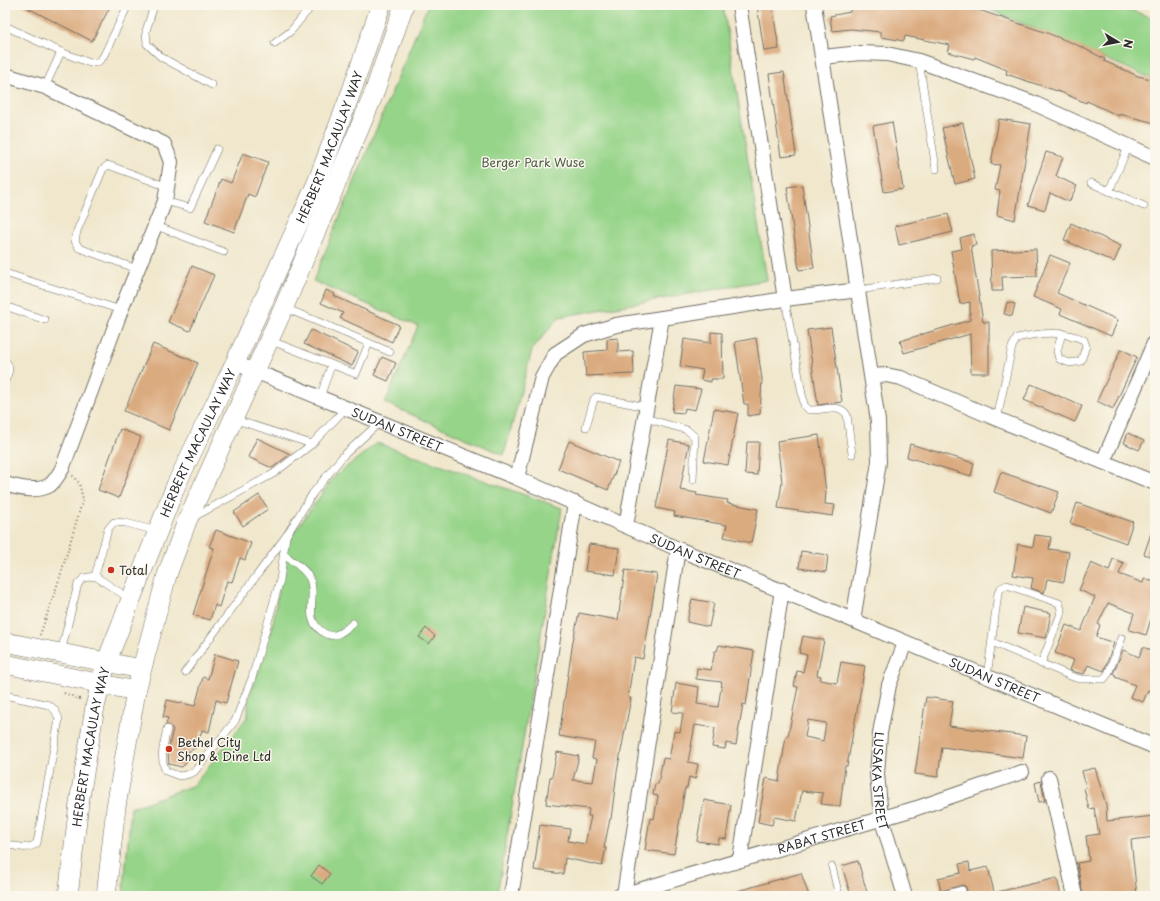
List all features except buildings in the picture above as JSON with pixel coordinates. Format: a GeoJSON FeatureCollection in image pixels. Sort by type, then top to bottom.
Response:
{"type":"FeatureCollection","features":[{"type":"Feature","properties":{"kind":"main road","name":"HERBERT MACAULAY WAY"},"geometry":{"type":"LineString","coordinates":[[68,896],[79,803],[95,707],[106,663],[132,601],[157,531],[176,485],[235,363],[316,185],[352,90],[381,5]]}},
{"type":"Feature","properties":{"kind":"main road","name":"HERBERT MACAULAY WAY"},"geometry":{"type":"LineString","coordinates":[[106,896],[116,807],[136,691],[167,575],[187,521],[284,307],[373,96],[404,5]]}},
{"type":"Feature","properties":{"kind":"main road"},"geometry":{"type":"LineString","coordinates":[[5,642],[106,663],[141,668]]}},
{"type":"Feature","properties":{"kind":"main road"},"geometry":{"type":"LineString","coordinates":[[5,664],[136,691]]}},
{"type":"Feature","properties":{"kind":"street"},"geometry":{"type":"LineString","coordinates":[[739,5],[785,299]]}},
{"type":"Feature","properties":{"kind":"street"},"geometry":{"type":"LineString","coordinates":[[814,5],[878,421],[878,462],[853,620]]}},
{"type":"Feature","properties":{"kind":"street"},"geometry":{"type":"LineString","coordinates":[[823,57],[860,53],[887,54],[919,61],[1031,102],[1155,158]]}},
{"type":"Feature","properties":{"kind":"street"},"geometry":{"type":"LineString","coordinates":[[5,75],[45,87],[164,144],[171,162],[165,201],[154,225],[121,310],[62,470],[50,485],[36,489],[19,488],[5,484]]}},
{"type":"Feature","properties":{"kind":"street"},"geometry":{"type":"LineString","coordinates":[[517,478],[542,378],[555,354],[584,334],[616,325],[785,299],[859,290]]}},
{"type":"Feature","properties":{"kind":"street"},"geometry":{"type":"LineString","coordinates":[[626,526],[662,318]]}},
{"type":"Feature","properties":{"kind":"street"},"geometry":{"type":"LineString","coordinates":[[1103,462],[1155,341]]}},
{"type":"Feature","properties":{"kind":"street","name":"SUDAN STREET"},"geometry":{"type":"LineString","coordinates":[[235,363],[517,478],[678,549],[782,590],[1155,747]]}},
{"type":"Feature","properties":{"kind":"street"},"geometry":{"type":"LineString","coordinates":[[872,376],[886,375],[901,378],[997,419],[1155,483]]}},
{"type":"Feature","properties":{"kind":"street"},"geometry":{"type":"LineString","coordinates":[[511,896],[575,503]]}},
{"type":"Feature","properties":{"kind":"street"},"geometry":{"type":"LineString","coordinates":[[622,895],[678,549]]}},
{"type":"Feature","properties":{"kind":"street"},"geometry":{"type":"LineString","coordinates":[[740,859],[782,590]]}},
{"type":"Feature","properties":{"kind":"street","name":"LUSAKA STREET"},"geometry":{"type":"LineString","coordinates":[[905,643],[889,685],[880,733],[878,774],[881,817],[905,896]]}},
{"type":"Feature","properties":{"kind":"street","name":"RABAT STREET"},"geometry":{"type":"LineString","coordinates":[[622,895],[881,817],[917,808],[1022,772]]}},
{"type":"Feature","properties":{"kind":"street"},"geometry":{"type":"LineString","coordinates":[[1049,778],[1075,896]]}},
{"type":"Feature","properties":{"kind":"lane"},"geometry":{"type":"LineString","coordinates":[[5,26],[61,52],[90,63],[98,62],[103,57],[128,5]]}},
{"type":"Feature","properties":{"kind":"lane"},"geometry":{"type":"LineString","coordinates":[[154,5],[146,31],[147,44],[161,57],[212,85]]}},
{"type":"Feature","properties":{"kind":"lane"},"geometry":{"type":"LineString","coordinates":[[300,5],[307,12]]}},
{"type":"Feature","properties":{"kind":"lane"},"geometry":{"type":"LineString","coordinates":[[275,43],[291,31],[312,5]]}},
{"type":"Feature","properties":{"kind":"lane"},"geometry":{"type":"LineString","coordinates":[[45,87],[61,52]]}},
{"type":"Feature","properties":{"kind":"lane"},"geometry":{"type":"LineString","coordinates":[[919,61],[936,169]]}},
{"type":"Feature","properties":{"kind":"lane"},"geometry":{"type":"LineString","coordinates":[[1109,191],[1129,145]]}},
{"type":"Feature","properties":{"kind":"lane"},"geometry":{"type":"LineString","coordinates":[[165,201],[190,208],[217,149]]}},
{"type":"Feature","properties":{"kind":"lane"},"geometry":{"type":"LineString","coordinates":[[137,269],[79,248],[75,241],[77,231],[103,169],[108,165],[168,187]]}},
{"type":"Feature","properties":{"kind":"lane"},"geometry":{"type":"LineString","coordinates":[[1091,183],[1144,206]]}},
{"type":"Feature","properties":{"kind":"lane"},"geometry":{"type":"LineString","coordinates":[[154,225],[224,252]]}},
{"type":"Feature","properties":{"kind":"lane"},"geometry":{"type":"LineString","coordinates":[[5,274],[121,310]]}},
{"type":"Feature","properties":{"kind":"lane"},"geometry":{"type":"LineString","coordinates":[[859,290],[937,278]]}},
{"type":"Feature","properties":{"kind":"lane"},"geometry":{"type":"LineString","coordinates":[[785,299],[804,405],[809,410],[838,408],[844,410],[847,415],[852,454]]}},
{"type":"Feature","properties":{"kind":"lane"},"geometry":{"type":"LineString","coordinates":[[5,306],[45,320]]}},
{"type":"Feature","properties":{"kind":"lane"},"geometry":{"type":"LineString","coordinates":[[284,307],[390,352]]}},
{"type":"Feature","properties":{"kind":"lane"},"geometry":{"type":"LineString","coordinates":[[997,419],[1012,347],[1017,338],[1062,333],[1084,340],[1086,346],[1082,362],[1070,363],[1059,359],[1057,352],[1062,333]]}},
{"type":"Feature","properties":{"kind":"lane"},"geometry":{"type":"LineString","coordinates":[[268,340],[331,366],[356,374],[369,344]]}},
{"type":"Feature","properties":{"kind":"lane"},"geometry":{"type":"LineString","coordinates":[[5,361],[8,364],[9,371],[5,381]]}},
{"type":"Feature","properties":{"kind":"lane"},"geometry":{"type":"LineString","coordinates":[[320,397],[331,366]]}},
{"type":"Feature","properties":{"kind":"lane"},"geometry":{"type":"LineString","coordinates":[[586,428],[594,399],[600,396],[646,412],[687,430],[695,437],[693,480]]}},
{"type":"Feature","properties":{"kind":"lane"},"geometry":{"type":"LineString","coordinates":[[187,521],[273,474],[312,444],[346,408]]}},
{"type":"Feature","properties":{"kind":"lane"},"geometry":{"type":"LineString","coordinates":[[233,419],[312,444]]}},
{"type":"Feature","properties":{"kind":"lane"},"geometry":{"type":"LineString","coordinates":[[185,672],[286,536],[313,493],[343,456],[380,422]]}},
{"type":"Feature","properties":{"kind":"lane"},"geometry":{"type":"LineString","coordinates":[[95,576],[108,530],[114,522],[126,523],[157,531]]}},
{"type":"Feature","properties":{"kind":"lane"},"geometry":{"type":"LineString","coordinates":[[167,729],[162,765],[166,771],[179,776],[186,776],[194,772],[208,756],[234,721],[252,678],[280,580],[286,536]]}},
{"type":"Feature","properties":{"kind":"lane"},"geometry":{"type":"LineString","coordinates":[[283,554],[306,573],[310,579],[312,588],[311,618],[315,625],[325,634],[333,636],[341,633],[354,623]]}},
{"type":"Feature","properties":{"kind":"lane"},"geometry":{"type":"LineString","coordinates":[[61,653],[78,584],[84,578],[95,576],[132,601]]}},
{"type":"Feature","properties":{"kind":"lane"},"geometry":{"type":"LineString","coordinates":[[988,677],[998,593],[1000,588],[1007,585],[1059,603],[1061,609],[1060,616],[1041,664]]}},
{"type":"Feature","properties":{"kind":"lane"},"geometry":{"type":"LineString","coordinates":[[992,642],[1041,664],[1081,679],[1104,679],[1108,674],[1122,638]]}},
{"type":"Feature","properties":{"kind":"lane"},"geometry":{"type":"LineString","coordinates":[[5,695],[49,705],[55,710],[59,719],[37,842],[32,847],[25,848],[5,844]]}},
{"type":"Feature","properties":{"kind":"lane"},"geometry":{"type":"LineString","coordinates":[[832,867],[839,896]]}},
{"type":"Feature","properties":{"kind":"lane"},"geometry":{"type":"LineString","coordinates":[[940,896],[962,890]]}},
{"type":"Feature","properties":{"kind":"path"},"geometry":{"type":"LineString","coordinates":[[37,648],[83,499],[79,484],[73,476],[62,470]]}},
{"type":"Feature","properties":{"kind":"green space","name":"Berger Park Wuse"},"geometry":{"type":"Polygon","coordinates":[[[428,5],[723,5],[767,280],[559,317],[532,350],[504,455],[385,403],[418,326],[313,281],[428,5]]]}},
{"type":"Feature","properties":{"kind":"green space"},"geometry":{"type":"Polygon","coordinates":[[[979,5],[1117,5],[1155,19],[1155,80],[979,5]]]}},
{"type":"Feature","properties":{"kind":"green space"},"geometry":{"type":"Polygon","coordinates":[[[377,443],[562,508],[497,896],[123,896],[131,808],[194,785],[248,716],[248,701],[272,630],[286,543],[335,476],[377,443]]]}},
{"type":"Feature","properties":{"kind":"place","name":"Total"},"geometry":{"type":"Point","coordinates":[111,570]}},
{"type":"Feature","properties":{"kind":"place","name":"Bethel City Shop & Dine Ltd"},"geometry":{"type":"Point","coordinates":[169,749]}}]}
